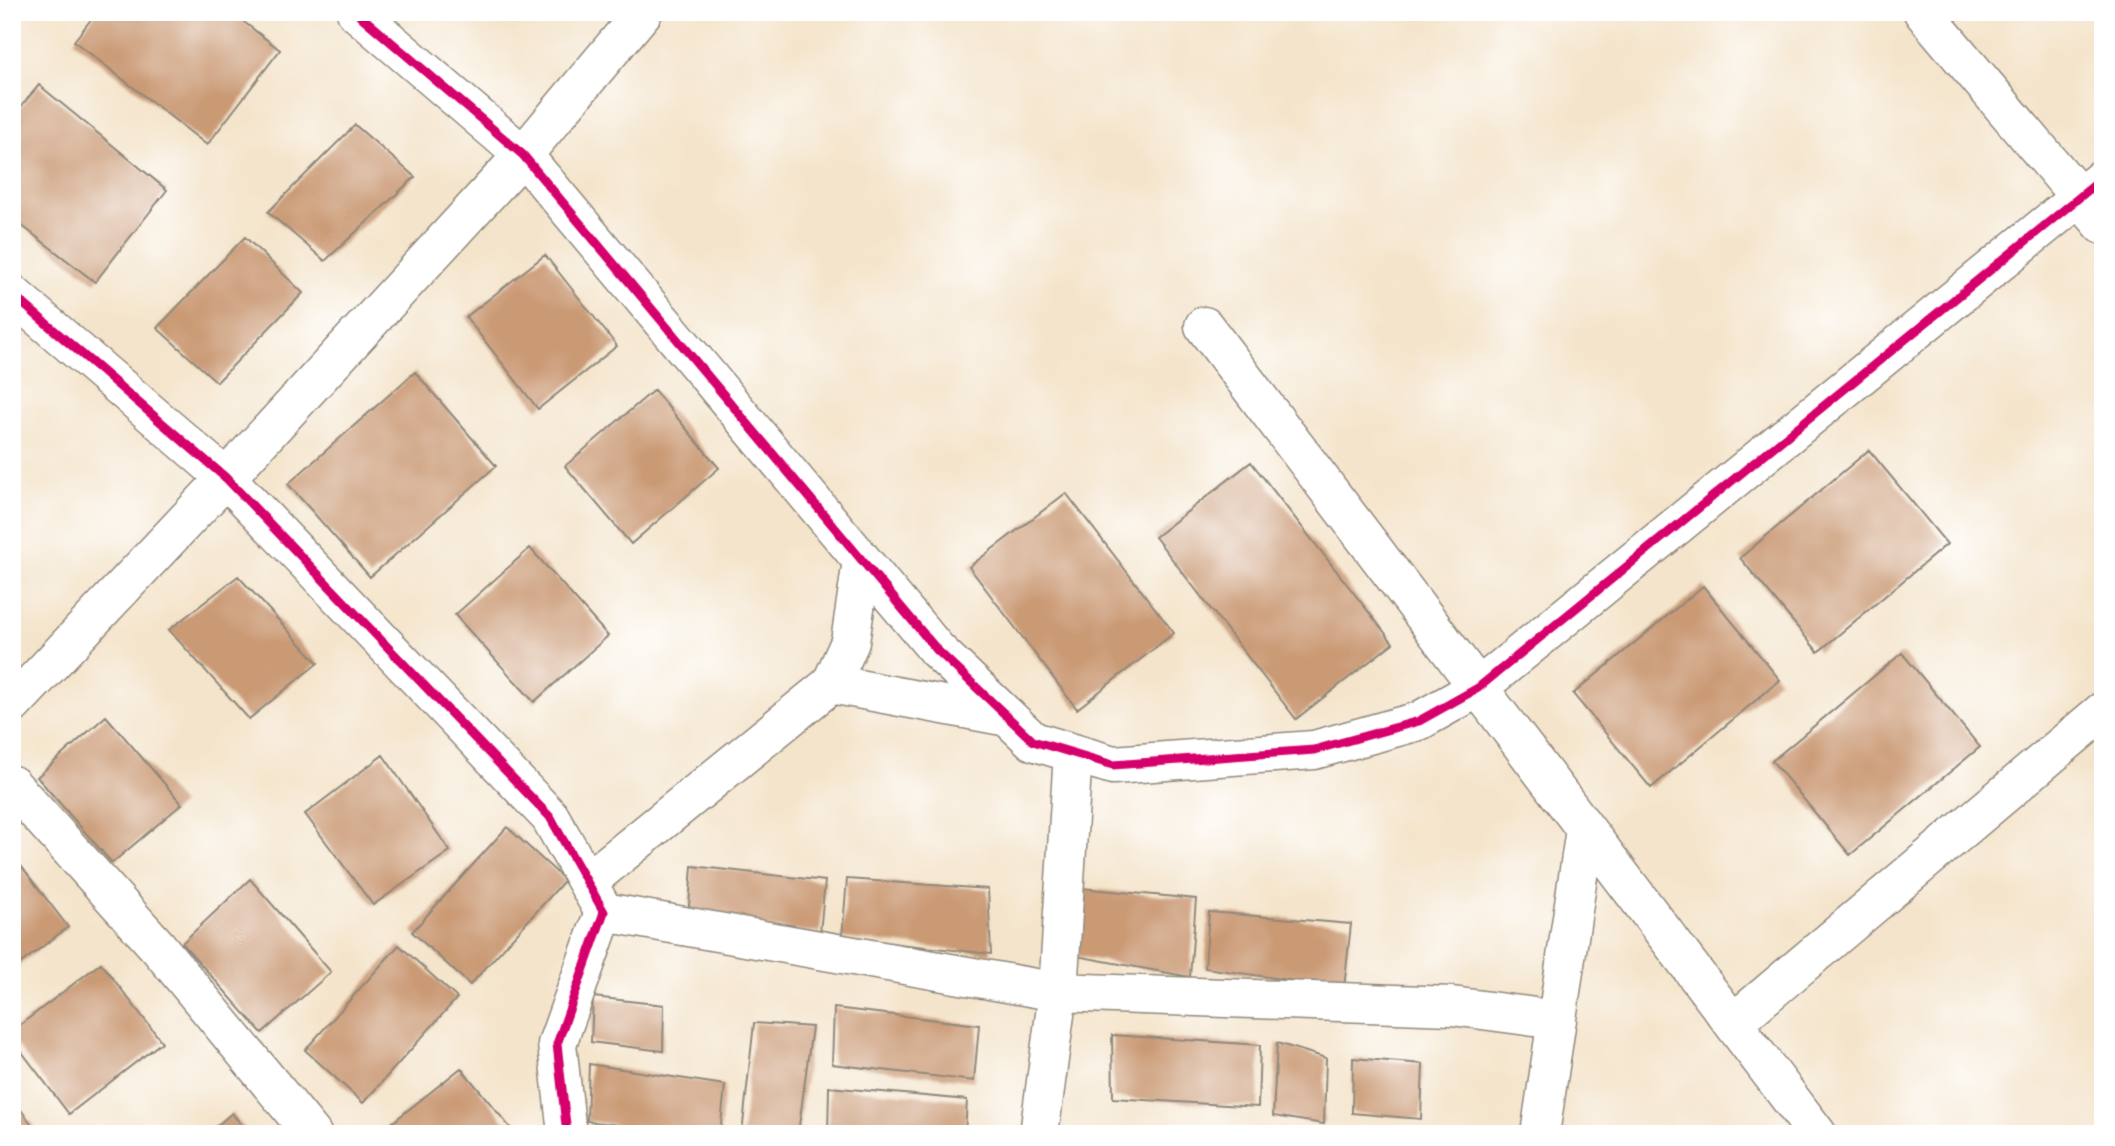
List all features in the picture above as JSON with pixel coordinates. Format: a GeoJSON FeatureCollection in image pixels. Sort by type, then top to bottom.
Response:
{"type":"FeatureCollection","features":[{"type":"Feature","properties":{"kind":"street"},"geometry":{"type":"LineString","coordinates":[[356,12],[523,155],[937,650],[1033,741],[1113,765],[1314,750],[1419,721],[1478,688],[2095,200],[1923,12]]}},
{"type":"Feature","properties":{"kind":"street"},"geometry":{"type":"LineString","coordinates":[[12,705],[226,478],[523,155],[643,12]]}},
{"type":"Feature","properties":{"kind":"street"},"geometry":{"type":"LineString","coordinates":[[12,294],[226,478],[550,817],[596,897],[1058,992],[1452,1006],[1557,1020]]}},
{"type":"Feature","properties":{"kind":"street"},"geometry":{"type":"LineString","coordinates":[[1203,326],[1817,1134]]}},
{"type":"Feature","properties":{"kind":"street"},"geometry":{"type":"LineString","coordinates":[[567,1134],[557,1044],[596,897],[831,684],[850,642],[862,561]]}},
{"type":"Feature","properties":{"kind":"street"},"geometry":{"type":"LineString","coordinates":[[831,684],[1008,717]]}},
{"type":"Feature","properties":{"kind":"street"},"geometry":{"type":"LineString","coordinates":[[1733,1023],[2103,710]]}},
{"type":"Feature","properties":{"kind":"street"},"geometry":{"type":"LineString","coordinates":[[1039,1134],[1058,992],[1073,753]]}},
{"type":"Feature","properties":{"kind":"street"},"geometry":{"type":"LineString","coordinates":[[12,785],[158,947],[312,1134]]}},
{"type":"Feature","properties":{"kind":"street"},"geometry":{"type":"LineString","coordinates":[[1540,1134],[1585,829]]}},
{"type":"Feature","properties":{"kind":"building"},"geometry":{"type":"Polygon","coordinates":[[[97,12],[231,12],[280,50],[207,145],[74,41],[97,12]]]}},
{"type":"Feature","properties":{"kind":"building"},"geometry":{"type":"Polygon","coordinates":[[[39,85],[167,190],[95,282],[12,218],[12,117],[39,85]]]}},
{"type":"Feature","properties":{"kind":"building"},"geometry":{"type":"Polygon","coordinates":[[[355,125],[415,177],[325,261],[268,212],[355,125]]]}},
{"type":"Feature","properties":{"kind":"building"},"geometry":{"type":"Polygon","coordinates":[[[245,237],[303,293],[217,382],[157,328],[245,237]]]}},
{"type":"Feature","properties":{"kind":"building"},"geometry":{"type":"Polygon","coordinates":[[[545,255],[617,346],[538,409],[466,317],[545,255]]]}},
{"type":"Feature","properties":{"kind":"building"},"geometry":{"type":"Polygon","coordinates":[[[415,372],[496,466],[370,577],[288,484],[415,372]]]}},
{"type":"Feature","properties":{"kind":"building"},"geometry":{"type":"Polygon","coordinates":[[[654,390],[719,468],[631,544],[565,466],[654,390]]]}},
{"type":"Feature","properties":{"kind":"building"},"geometry":{"type":"Polygon","coordinates":[[[1869,450],[1947,544],[1818,652],[1740,558],[1869,450]]]}},
{"type":"Feature","properties":{"kind":"building"},"geometry":{"type":"Polygon","coordinates":[[[1251,462],[1393,643],[1296,719],[1155,537],[1251,462]]]}},
{"type":"Feature","properties":{"kind":"building"},"geometry":{"type":"Polygon","coordinates":[[[1066,493],[1174,633],[1077,709],[969,567],[1066,493]]]}},
{"type":"Feature","properties":{"kind":"building"},"geometry":{"type":"Polygon","coordinates":[[[530,548],[608,636],[534,702],[455,615],[530,548]]]}},
{"type":"Feature","properties":{"kind":"building"},"geometry":{"type":"Polygon","coordinates":[[[238,576],[318,663],[249,719],[169,630],[238,576]]]}},
{"type":"Feature","properties":{"kind":"building"},"geometry":{"type":"Polygon","coordinates":[[[1703,586],[1780,680],[1651,788],[1573,694],[1703,586]]]}},
{"type":"Feature","properties":{"kind":"building"},"geometry":{"type":"Polygon","coordinates":[[[1902,653],[1980,747],[1850,855],[1772,761],[1902,653]]]}},
{"type":"Feature","properties":{"kind":"building"},"geometry":{"type":"Polygon","coordinates":[[[106,716],[182,804],[112,863],[37,777],[106,716]]]}},
{"type":"Feature","properties":{"kind":"building"},"geometry":{"type":"Polygon","coordinates":[[[383,755],[450,851],[373,905],[305,814],[383,755]]]}},
{"type":"Feature","properties":{"kind":"building"},"geometry":{"type":"Polygon","coordinates":[[[507,827],[565,880],[470,985],[412,932],[507,827]]]}},
{"type":"Feature","properties":{"kind":"building"},"geometry":{"type":"Polygon","coordinates":[[[12,854],[68,927],[12,970],[12,854]]]}},
{"type":"Feature","properties":{"kind":"building"},"geometry":{"type":"Polygon","coordinates":[[[692,866],[825,881],[820,933],[688,919],[692,866]]]}},
{"type":"Feature","properties":{"kind":"building"},"geometry":{"type":"Polygon","coordinates":[[[250,879],[331,972],[262,1033],[182,943],[250,879]]]}},
{"type":"Feature","properties":{"kind":"building"},"geometry":{"type":"Polygon","coordinates":[[[847,879],[988,889],[991,954],[842,938],[847,879]]]}},
{"type":"Feature","properties":{"kind":"building"},"geometry":{"type":"Polygon","coordinates":[[[1080,888],[1196,899],[1190,977],[1071,955],[1080,888]]]}},
{"type":"Feature","properties":{"kind":"building"},"geometry":{"type":"Polygon","coordinates":[[[1209,912],[1351,924],[1344,988],[1205,968],[1209,912]]]}},
{"type":"Feature","properties":{"kind":"building"},"geometry":{"type":"Polygon","coordinates":[[[399,945],[457,998],[363,1103],[305,1050],[399,945]]]}},
{"type":"Feature","properties":{"kind":"building"},"geometry":{"type":"Polygon","coordinates":[[[101,963],[162,1042],[69,1114],[12,1039],[12,1031],[101,963]]]}},
{"type":"Feature","properties":{"kind":"building"},"geometry":{"type":"Polygon","coordinates":[[[593,997],[664,1005],[663,1051],[591,1042],[593,997]]]}},
{"type":"Feature","properties":{"kind":"building"},"geometry":{"type":"Polygon","coordinates":[[[834,1008],[979,1025],[974,1081],[832,1064],[834,1008]]]}},
{"type":"Feature","properties":{"kind":"building"},"geometry":{"type":"Polygon","coordinates":[[[754,1023],[812,1027],[798,1134],[742,1134],[754,1023]]]}},
{"type":"Feature","properties":{"kind":"building"},"geometry":{"type":"Polygon","coordinates":[[[1112,1035],[1260,1045],[1258,1107],[1113,1098],[1112,1035]]]}},
{"type":"Feature","properties":{"kind":"building"},"geometry":{"type":"Polygon","coordinates":[[[1277,1043],[1326,1058],[1324,1124],[1273,1116],[1277,1043]]]}},
{"type":"Feature","properties":{"kind":"building"},"geometry":{"type":"Polygon","coordinates":[[[1353,1058],[1423,1064],[1421,1119],[1352,1113],[1353,1058]]]}},
{"type":"Feature","properties":{"kind":"building"},"geometry":{"type":"Polygon","coordinates":[[[589,1064],[725,1085],[720,1134],[687,1134],[587,1121],[589,1064]]]}},
{"type":"Feature","properties":{"kind":"building"},"geometry":{"type":"Polygon","coordinates":[[[461,1068],[513,1131],[509,1134],[378,1134],[461,1068]]]}},
{"type":"Feature","properties":{"kind":"building"},"geometry":{"type":"Polygon","coordinates":[[[829,1087],[967,1100],[965,1134],[828,1134],[829,1087]]]}},
{"type":"Feature","properties":{"kind":"building"},"geometry":{"type":"Polygon","coordinates":[[[12,1098],[39,1134],[12,1134],[12,1098]]]}},
{"type":"Feature","properties":{"kind":"building"},"geometry":{"type":"Polygon","coordinates":[[[232,1113],[249,1134],[207,1134],[232,1113]]]}},
{"type":"Feature","properties":{"kind":"cycle path"},"geometry":{"type":"LineString","coordinates":[[356,12],[523,155],[937,650],[1033,741],[1113,765],[1314,750],[1419,721],[1478,688],[2103,178]]}},
{"type":"Feature","properties":{"kind":"cycle path"},"geometry":{"type":"LineString","coordinates":[[12,294],[226,478],[550,817],[604,912],[557,1044],[567,1134]]}}]}
